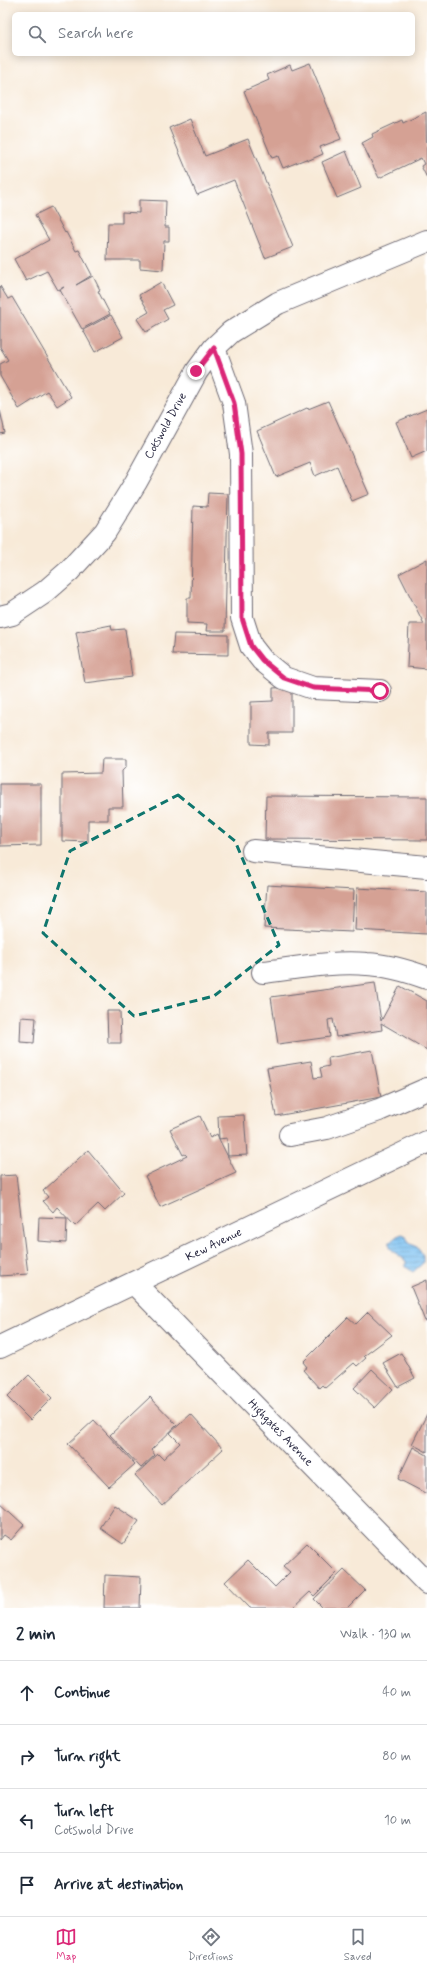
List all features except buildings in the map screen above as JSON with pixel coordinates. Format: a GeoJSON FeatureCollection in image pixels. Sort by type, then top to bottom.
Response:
{"type":"FeatureCollection","features":[{"type":"Feature","properties":{"kind":"street","name":"Cotswold Drive"},"geometry":{"type":"LineString","coordinates":[[0,617],[12,614],[45,592],[69,571],[105,532],[136,482],[196,371],[214,348],[231,332],[278,303],[427,241]]}},
{"type":"Feature","properties":{"kind":"street"},"geometry":{"type":"LineString","coordinates":[[214,348],[234,403],[241,454],[242,618],[251,646],[262,660],[284,678],[313,688],[380,691]]}},
{"type":"Feature","properties":{"kind":"street"},"geometry":{"type":"LineString","coordinates":[[252,851],[427,867]]}},
{"type":"Feature","properties":{"kind":"street"},"geometry":{"type":"LineString","coordinates":[[263,972],[340,963],[368,964],[402,969],[427,978]]}},
{"type":"Feature","properties":{"kind":"street"},"geometry":{"type":"LineString","coordinates":[[290,1134],[333,1126],[379,1110],[427,1089]]}},
{"type":"Feature","properties":{"kind":"street","name":"Kew Avenue"},"geometry":{"type":"LineString","coordinates":[[0,1347],[427,1142]]}},
{"type":"Feature","properties":{"kind":"street","name":"Highgates Avenue"},"geometry":{"type":"LineString","coordinates":[[134,1283],[427,1583]]}},
{"type":"Feature","properties":{"kind":"highlighted area"},"geometry":{"type":"Polygon","coordinates":[[[178,795],[235,841],[279,945],[214,996],[134,1016],[43,933],[70,851],[178,795]]]}},
{"type":"Feature","properties":{"kind":"water"},"geometry":{"type":"Polygon","coordinates":[[[402,1234],[405,1235],[410,1244],[416,1246],[423,1255],[423,1263],[413,1272],[406,1267],[406,1261],[391,1249],[389,1243],[397,1236],[402,1234]]]}},
{"type":"Feature","properties":{"kind":"route"},"geometry":{"type":"LineString","coordinates":[[196,371],[214,348],[234,403],[241,454],[240,506],[242,618],[251,646],[262,660],[284,678],[313,688],[380,691]]}}]}
